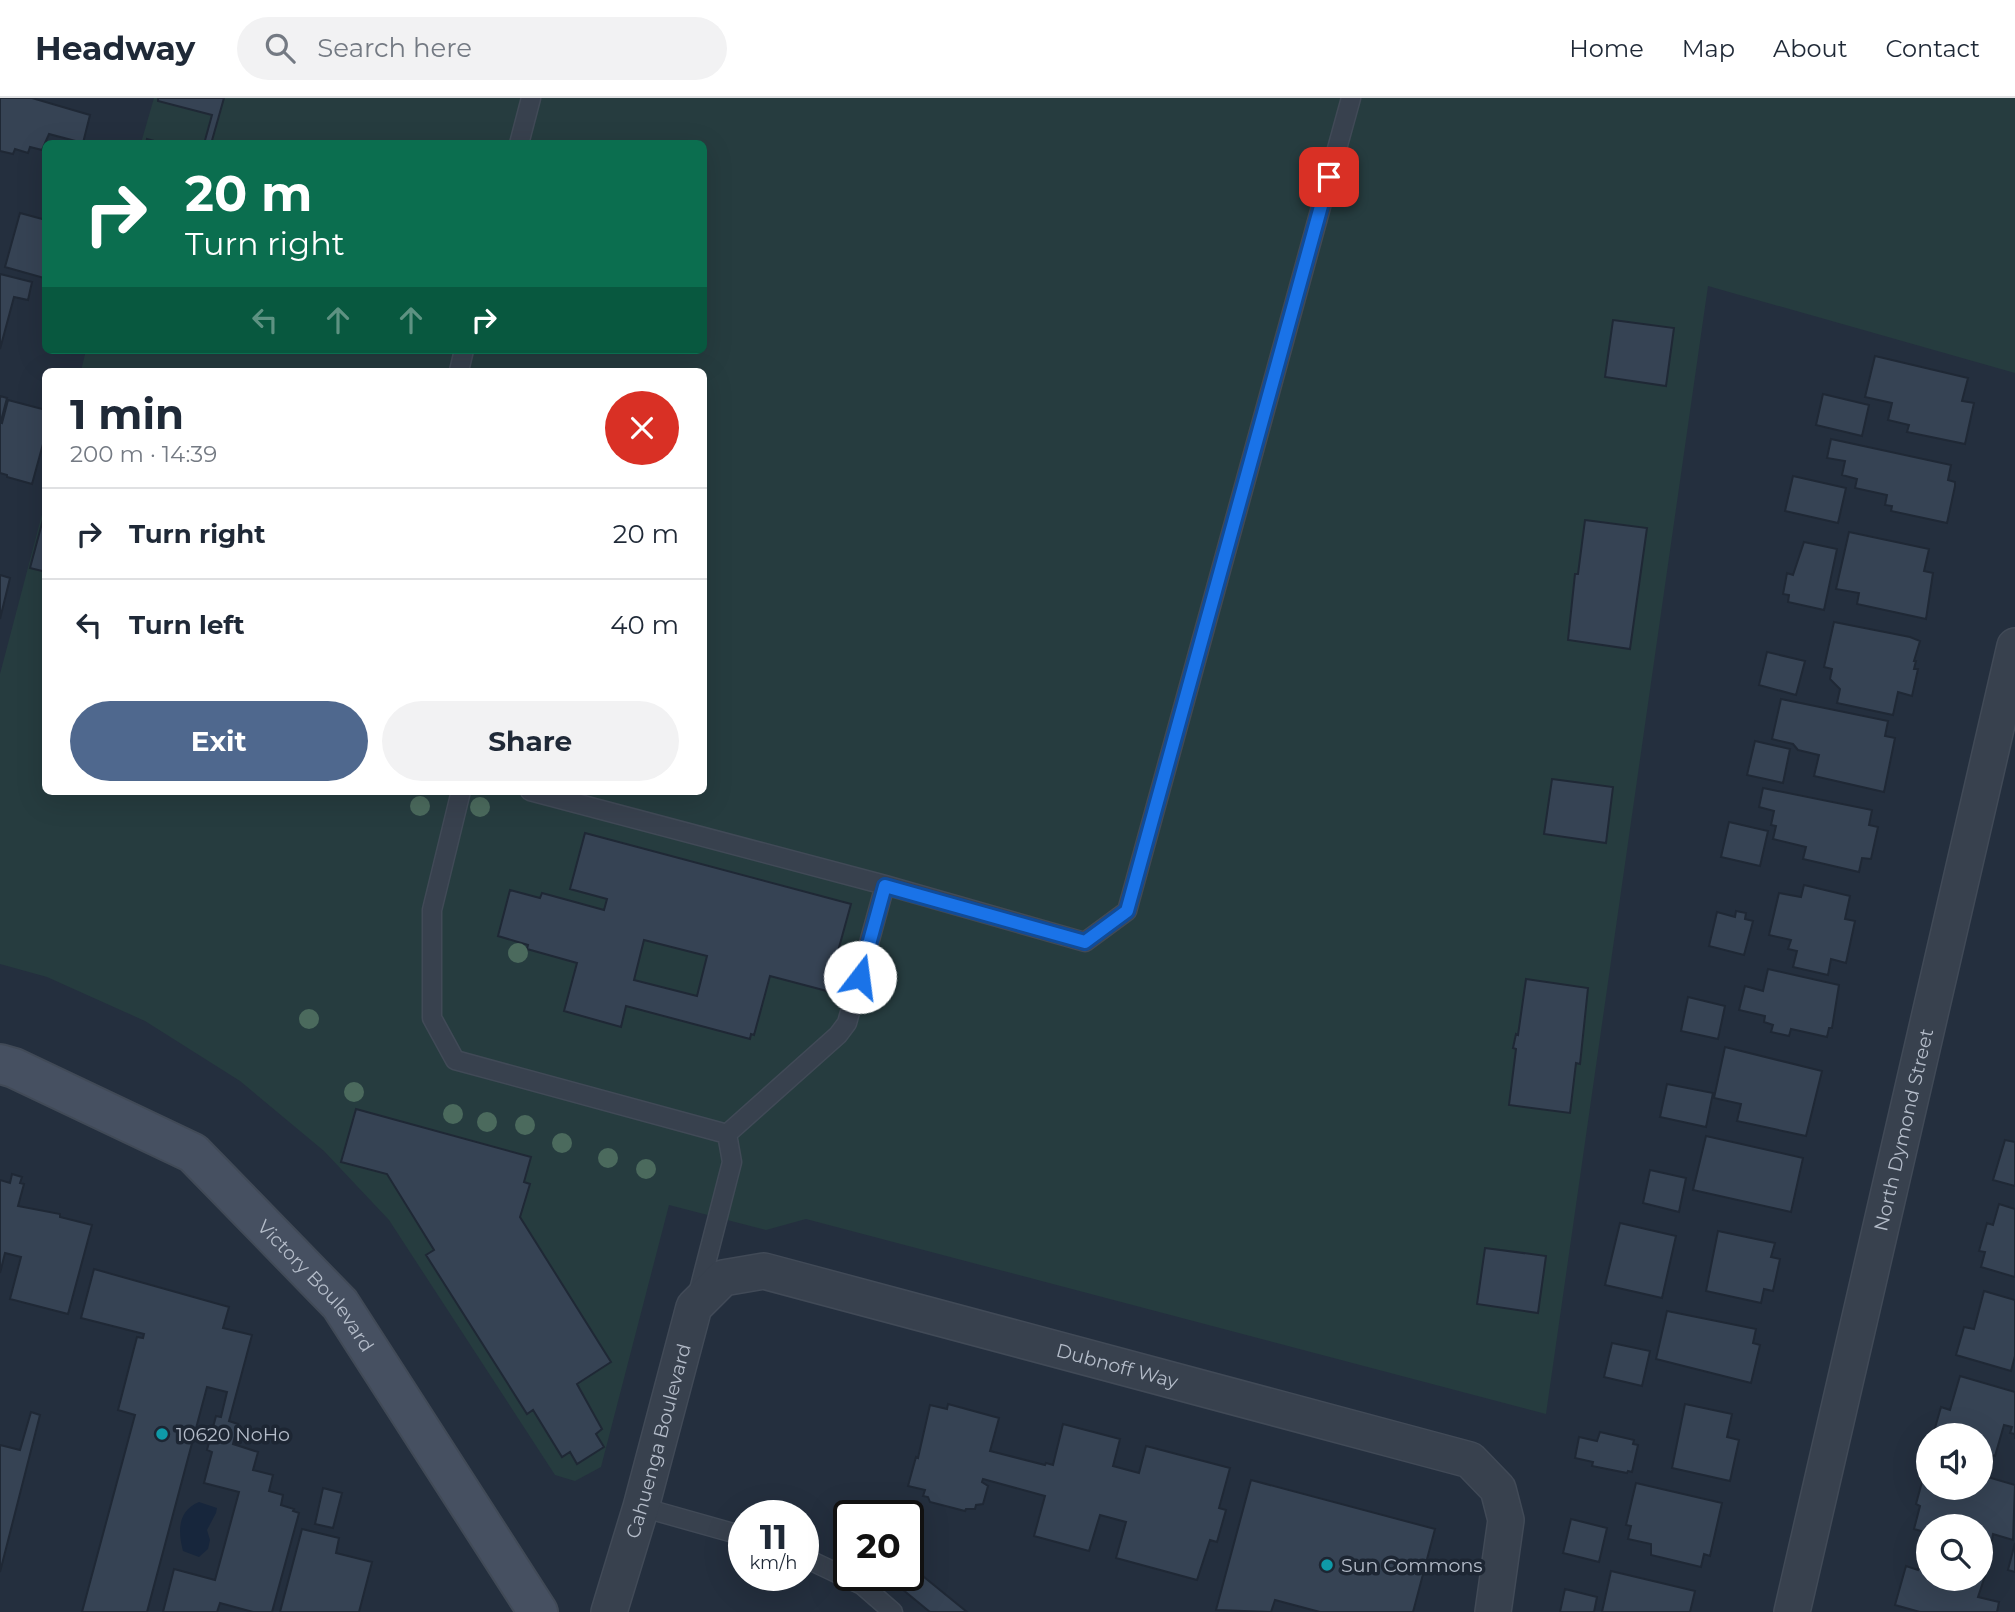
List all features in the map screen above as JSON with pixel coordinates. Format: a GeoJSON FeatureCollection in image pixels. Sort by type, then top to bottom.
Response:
{"type":"FeatureCollection","features":[{"type":"Feature","properties":{"kind":"main road","name":"Victory Boulevard"},"geometry":{"type":"LineString","coordinates":[[0,1064],[14,1068],[193,1153],[202,1162],[340,1304],[538,1612]]}},
{"type":"Feature","properties":{"kind":"street","name":"North Dymond Street"},"geometry":{"type":"LineString","coordinates":[[1792,1612],[2015,646]]}},
{"type":"Feature","properties":{"kind":"street","name":"Dubnoff Way"},"geometry":{"type":"LineString","coordinates":[[723,1278],[764,1271],[1470,1460],[1498,1489],[1506,1520],[1493,1612]]}},
{"type":"Feature","properties":{"kind":"street","name":"Cahuenga Boulevard"},"geometry":{"type":"LineString","coordinates":[[609,1612],[694,1307],[723,1278]]}},
{"type":"Feature","properties":{"kind":"lane"},"geometry":{"type":"LineString","coordinates":[[520,140],[531,98]]}},
{"type":"Feature","properties":{"kind":"lane"},"geometry":{"type":"LineString","coordinates":[[545,795],[1085,942],[1127,911],[1351,98]]}},
{"type":"Feature","properties":{"kind":"lane"},"geometry":{"type":"LineString","coordinates":[[460,795],[432,910],[432,1017],[455,1060],[727,1134]]}},
{"type":"Feature","properties":{"kind":"lane"},"geometry":{"type":"LineString","coordinates":[[727,1134],[838,1035],[847,1023],[885,886]]}},
{"type":"Feature","properties":{"kind":"lane"},"geometry":{"type":"LineString","coordinates":[[694,1307],[732,1162],[727,1134]]}},
{"type":"Feature","properties":{"kind":"lane"},"geometry":{"type":"LineString","coordinates":[[640,1507],[728,1532]]}},
{"type":"Feature","properties":{"kind":"lane"},"geometry":{"type":"LineString","coordinates":[[819,1565],[862,1585],[893,1612]]}},
{"type":"Feature","properties":{"kind":"green space"},"geometry":{"type":"Polygon","coordinates":[[[154,98],[2015,98],[2015,373],[1708,286],[1546,1414],[806,1219],[766,1230],[669,1205],[601,1467],[575,1481],[555,1475],[389,1220],[324,1151],[240,1081],[145,1021],[47,977],[0,964],[0,674],[42,514],[42,795],[707,795],[707,368],[82,368],[85,354],[707,354],[707,140],[142,140],[154,98]]]}},
{"type":"Feature","properties":{"kind":"water"},"geometry":{"type":"Polygon","coordinates":[[[199,1502],[217,1508],[207,1530],[210,1540],[208,1549],[199,1557],[183,1551],[180,1530],[183,1516],[199,1502]]]}},
{"type":"Feature","properties":{"kind":"building"},"geometry":{"type":"Polygon","coordinates":[[[0,98],[32,98],[90,115],[84,140],[49,134],[46,140],[42,140],[42,150],[30,147],[28,153],[15,149],[13,154],[0,151],[0,98]]]}},
{"type":"Feature","properties":{"kind":"building"},"geometry":{"type":"Polygon","coordinates":[[[158,98],[224,98],[212,140],[205,140],[212,115],[158,101],[158,98]]]}},
{"type":"Feature","properties":{"kind":"building"},"geometry":{"type":"Polygon","coordinates":[[[20,213],[42,219],[42,277],[5,267],[20,213]]]}},
{"type":"Feature","properties":{"kind":"building"},"geometry":{"type":"Polygon","coordinates":[[[0,274],[32,282],[28,300],[14,297],[0,349],[0,274]]]}},
{"type":"Feature","properties":{"kind":"building"},"geometry":{"type":"Polygon","coordinates":[[[1613,320],[1674,328],[1666,386],[1605,377],[1613,320]]]}},
{"type":"Feature","properties":{"kind":"building"},"geometry":{"type":"Polygon","coordinates":[[[1875,356],[1968,378],[1962,401],[1974,403],[1965,444],[1907,432],[1909,425],[1888,420],[1892,403],[1865,397],[1875,356]]]}},
{"type":"Feature","properties":{"kind":"building"},"geometry":{"type":"Polygon","coordinates":[[[1823,394],[1869,405],[1862,436],[1816,425],[1823,394]]]}},
{"type":"Feature","properties":{"kind":"building"},"geometry":{"type":"Polygon","coordinates":[[[0,396],[7,398],[1,421],[0,420],[0,396]]]}},
{"type":"Feature","properties":{"kind":"building"},"geometry":{"type":"Polygon","coordinates":[[[8,400],[42,409],[42,448],[32,484],[0,473],[0,422],[2,423],[8,400]]]}},
{"type":"Feature","properties":{"kind":"building"},"geometry":{"type":"Polygon","coordinates":[[[1831,439],[1951,465],[1948,480],[1955,482],[1955,486],[1947,523],[1891,511],[1892,506],[1885,505],[1887,495],[1855,488],[1857,479],[1842,475],[1845,461],[1827,458],[1831,439]]]}},
{"type":"Feature","properties":{"kind":"building"},"geometry":{"type":"Polygon","coordinates":[[[1793,476],[1846,488],[1838,523],[1785,511],[1793,476]]]}},
{"type":"Feature","properties":{"kind":"building"},"geometry":{"type":"Polygon","coordinates":[[[1585,520],[1647,528],[1630,649],[1568,640],[1575,574],[1578,574],[1585,520]]]}},
{"type":"Feature","properties":{"kind":"building"},"geometry":{"type":"Polygon","coordinates":[[[42,523],[42,571],[30,568],[42,523]]]}},
{"type":"Feature","properties":{"kind":"building"},"geometry":{"type":"Polygon","coordinates":[[[1849,532],[1929,549],[1924,571],[1933,573],[1926,619],[1857,604],[1859,593],[1836,589],[1849,532]]]}},
{"type":"Feature","properties":{"kind":"building"},"geometry":{"type":"Polygon","coordinates":[[[1804,542],[1837,549],[1824,610],[1788,602],[1789,595],[1783,594],[1787,573],[1793,575],[1804,542]]]}},
{"type":"Feature","properties":{"kind":"building"},"geometry":{"type":"Polygon","coordinates":[[[0,575],[10,578],[0,619],[0,575]]]}},
{"type":"Feature","properties":{"kind":"building"},"geometry":{"type":"Polygon","coordinates":[[[1834,622],[1920,641],[1914,661],[1914,669],[1918,669],[1912,696],[1898,692],[1893,715],[1837,703],[1840,689],[1830,679],[1832,669],[1824,667],[1834,622]]]}},
{"type":"Feature","properties":{"kind":"building"},"geometry":{"type":"Polygon","coordinates":[[[1767,652],[1805,661],[1796,695],[1759,685],[1767,652]]]}},
{"type":"Feature","properties":{"kind":"building"},"geometry":{"type":"Polygon","coordinates":[[[1781,699],[1888,721],[1885,736],[1895,738],[1884,792],[1814,776],[1819,755],[1772,739],[1781,699]]]}},
{"type":"Feature","properties":{"kind":"building"},"geometry":{"type":"Polygon","coordinates":[[[1755,741],[1790,749],[1783,783],[1747,775],[1755,741]]]}},
{"type":"Feature","properties":{"kind":"building"},"geometry":{"type":"Polygon","coordinates":[[[1552,779],[1613,787],[1606,843],[1544,834],[1552,779]]]}},
{"type":"Feature","properties":{"kind":"building"},"geometry":{"type":"Polygon","coordinates":[[[1763,788],[1872,810],[1869,825],[1878,827],[1871,859],[1862,858],[1859,872],[1803,859],[1806,847],[1773,839],[1776,826],[1771,825],[1774,811],[1759,807],[1763,788]]]}},
{"type":"Feature","properties":{"kind":"building"},"geometry":{"type":"Polygon","coordinates":[[[1729,822],[1768,831],[1760,866],[1721,857],[1729,822]]]}},
{"type":"Feature","properties":{"kind":"building"},"geometry":{"type":"Polygon","coordinates":[[[585,833],[851,904],[827,991],[770,976],[754,1035],[751,1034],[750,1039],[626,1006],[621,1027],[564,1011],[577,963],[527,949],[528,945],[498,936],[510,890],[540,898],[542,893],[604,910],[607,899],[570,889],[585,833]],[[644,940],[634,980],[697,996],[707,956],[644,940]]]}},
{"type":"Feature","properties":{"kind":"building"},"geometry":{"type":"Polygon","coordinates":[[[1804,885],[1850,896],[1845,919],[1855,921],[1846,963],[1831,959],[1828,975],[1793,967],[1797,951],[1788,949],[1791,940],[1769,935],[1779,893],[1801,897],[1804,885]]]}},
{"type":"Feature","properties":{"kind":"building"},"geometry":{"type":"Polygon","coordinates":[[[1736,911],[1746,913],[1745,919],[1753,921],[1744,955],[1709,946],[1717,912],[1735,917],[1736,911]]]}},
{"type":"Feature","properties":{"kind":"building"},"geometry":{"type":"Polygon","coordinates":[[[1768,969],[1839,985],[1832,1028],[1829,1028],[1827,1037],[1791,1029],[1789,1036],[1771,1032],[1773,1025],[1764,1022],[1765,1016],[1739,1010],[1745,986],[1763,991],[1768,969]]]}},
{"type":"Feature","properties":{"kind":"building"},"geometry":{"type":"Polygon","coordinates":[[[1526,979],[1588,988],[1580,1064],[1576,1063],[1570,1113],[1509,1105],[1516,1049],[1513,1048],[1516,1034],[1518,1035],[1526,979]]]}},
{"type":"Feature","properties":{"kind":"building"},"geometry":{"type":"Polygon","coordinates":[[[1688,997],[1725,1006],[1718,1039],[1681,1031],[1688,997]]]}},
{"type":"Feature","properties":{"kind":"building"},"geometry":{"type":"Polygon","coordinates":[[[1725,1047],[1822,1071],[1806,1136],[1737,1121],[1741,1104],[1714,1098],[1725,1047]]]}},
{"type":"Feature","properties":{"kind":"building"},"geometry":{"type":"Polygon","coordinates":[[[1667,1084],[1713,1093],[1706,1127],[1660,1117],[1667,1084]]]}},
{"type":"Feature","properties":{"kind":"building"},"geometry":{"type":"Polygon","coordinates":[[[356,1109],[531,1157],[524,1182],[530,1184],[520,1217],[611,1362],[577,1384],[602,1429],[596,1434],[604,1447],[577,1464],[570,1452],[562,1457],[533,1410],[527,1414],[426,1255],[434,1250],[387,1174],[341,1162],[356,1109]]]}},
{"type":"Feature","properties":{"kind":"building"},"geometry":{"type":"Polygon","coordinates":[[[1706,1136],[1803,1158],[1791,1212],[1693,1190],[1706,1136]]]}},
{"type":"Feature","properties":{"kind":"building"},"geometry":{"type":"Polygon","coordinates":[[[2005,1140],[2015,1142],[2015,1186],[1993,1180],[2005,1140]]]}},
{"type":"Feature","properties":{"kind":"building"},"geometry":{"type":"Polygon","coordinates":[[[1650,1170],[1686,1178],[1679,1212],[1643,1203],[1650,1170]]]}},
{"type":"Feature","properties":{"kind":"building"},"geometry":{"type":"Polygon","coordinates":[[[12,1174],[22,1177],[20,1183],[24,1184],[18,1206],[60,1214],[60,1217],[92,1225],[68,1314],[10,1299],[21,1257],[5,1253],[0,1273],[0,1180],[10,1183],[12,1174]]]}},
{"type":"Feature","properties":{"kind":"building"},"geometry":{"type":"Polygon","coordinates":[[[1999,1204],[2015,1209],[2015,1277],[1981,1267],[1985,1252],[1979,1251],[1987,1223],[1993,1225],[1999,1204]]]}},
{"type":"Feature","properties":{"kind":"building"},"geometry":{"type":"Polygon","coordinates":[[[1620,1223],[1676,1236],[1662,1298],[1605,1285],[1620,1223]]]}},
{"type":"Feature","properties":{"kind":"building"},"geometry":{"type":"Polygon","coordinates":[[[1718,1231],[1775,1243],[1771,1257],[1780,1259],[1773,1291],[1764,1289],[1761,1303],[1706,1291],[1718,1231]]]}},
{"type":"Feature","properties":{"kind":"building"},"geometry":{"type":"Polygon","coordinates":[[[1485,1248],[1546,1256],[1538,1313],[1477,1304],[1485,1248]]]}},
{"type":"Feature","properties":{"kind":"building","name":"10620 NoHo"},"geometry":{"type":"Polygon","coordinates":[[[94,1269],[229,1307],[223,1328],[252,1335],[229,1421],[238,1424],[233,1444],[258,1452],[253,1470],[273,1475],[269,1491],[283,1495],[281,1505],[299,1513],[272,1612],[253,1612],[220,1603],[217,1612],[163,1612],[174,1569],[215,1580],[239,1492],[204,1483],[212,1452],[207,1450],[216,1416],[221,1417],[227,1392],[207,1387],[147,1612],[82,1612],[135,1415],[118,1410],[137,1337],[143,1338],[144,1334],[81,1318],[94,1269]]]}},
{"type":"Feature","properties":{"kind":"building"},"geometry":{"type":"Polygon","coordinates":[[[1984,1291],[2015,1300],[2015,1356],[2011,1371],[1956,1355],[1964,1327],[1974,1329],[1984,1291]]]}},
{"type":"Feature","properties":{"kind":"building"},"geometry":{"type":"Polygon","coordinates":[[[1667,1311],[1756,1329],[1753,1343],[1760,1345],[1751,1383],[1656,1359],[1667,1311]]]}},
{"type":"Feature","properties":{"kind":"building"},"geometry":{"type":"Polygon","coordinates":[[[1612,1343],[1650,1351],[1642,1386],[1604,1377],[1612,1343]]]}},
{"type":"Feature","properties":{"kind":"building"},"geometry":{"type":"Polygon","coordinates":[[[1960,1376],[2015,1392],[2015,1434],[2010,1433],[2012,1427],[2004,1425],[1993,1455],[1993,1423],[1936,1423],[1941,1407],[1950,1410],[1960,1376]]]}},
{"type":"Feature","properties":{"kind":"building"},"geometry":{"type":"Polygon","coordinates":[[[948,1404],[999,1418],[990,1451],[1045,1465],[1053,1465],[1063,1424],[1120,1439],[1113,1466],[1139,1473],[1146,1446],[1230,1468],[1219,1508],[1226,1510],[1217,1542],[1210,1540],[1197,1580],[1116,1558],[1126,1522],[1100,1515],[1089,1551],[1034,1536],[1045,1496],[983,1479],[982,1482],[988,1486],[983,1504],[976,1505],[975,1509],[965,1511],[930,1502],[928,1497],[923,1496],[925,1490],[908,1486],[916,1457],[918,1458],[930,1405],[947,1409],[948,1404]]]}},
{"type":"Feature","properties":{"kind":"building"},"geometry":{"type":"Polygon","coordinates":[[[1685,1404],[1732,1414],[1727,1437],[1739,1440],[1730,1481],[1672,1468],[1685,1404]]]}},
{"type":"Feature","properties":{"kind":"building"},"geometry":{"type":"Polygon","coordinates":[[[31,1412],[40,1415],[0,1572],[0,1445],[20,1450],[31,1412]]]}},
{"type":"Feature","properties":{"kind":"building"},"geometry":{"type":"Polygon","coordinates":[[[1600,1432],[1634,1440],[1633,1444],[1638,1445],[1632,1472],[1592,1466],[1593,1462],[1575,1458],[1579,1437],[1597,1441],[1600,1432]]]}},
{"type":"Feature","properties":{"kind":"building"},"geometry":{"type":"Polygon","coordinates":[[[1993,1479],[2015,1485],[2013,1540],[1993,1534],[1993,1514],[1918,1514],[1920,1506],[1916,1504],[1917,1500],[1993,1500],[1993,1479]]]}},
{"type":"Feature","properties":{"kind":"building","name":"Sun Commons"},"geometry":{"type":"Polygon","coordinates":[[[1251,1480],[1435,1529],[1413,1612],[1320,1612],[1275,1600],[1271,1612],[1216,1610],[1251,1480]]]}},
{"type":"Feature","properties":{"kind":"building"},"geometry":{"type":"Polygon","coordinates":[[[1636,1483],[1722,1503],[1710,1556],[1704,1554],[1701,1567],[1651,1555],[1651,1544],[1628,1539],[1631,1526],[1626,1525],[1636,1483]]]}},
{"type":"Feature","properties":{"kind":"building"},"geometry":{"type":"Polygon","coordinates":[[[323,1488],[342,1493],[333,1528],[315,1524],[323,1488]]]}},
{"type":"Feature","properties":{"kind":"building"},"geometry":{"type":"Polygon","coordinates":[[[1571,1519],[1607,1528],[1599,1562],[1563,1553],[1571,1519]]]}},
{"type":"Feature","properties":{"kind":"building"},"geometry":{"type":"Polygon","coordinates":[[[302,1529],[339,1538],[336,1553],[372,1562],[359,1612],[280,1612],[302,1529]]]}},
{"type":"Feature","properties":{"kind":"building"},"geometry":{"type":"Polygon","coordinates":[[[2015,1543],[2015,1572],[2008,1570],[2015,1543]]]}},
{"type":"Feature","properties":{"kind":"building"},"geometry":{"type":"Polygon","coordinates":[[[1906,1566],[1916,1569],[1916,1591],[1980,1591],[1978,1597],[1999,1602],[1997,1612],[1920,1612],[1895,1605],[1906,1566]]]}},
{"type":"Feature","properties":{"kind":"building"},"geometry":{"type":"Polygon","coordinates":[[[1611,1571],[1695,1591],[1690,1612],[1602,1612],[1611,1571]]]}},
{"type":"Feature","properties":{"kind":"building"},"geometry":{"type":"Polygon","coordinates":[[[924,1577],[967,1612],[930,1612],[904,1591],[924,1591],[924,1577]]]}},
{"type":"Feature","properties":{"kind":"building"},"geometry":{"type":"Polygon","coordinates":[[[1565,1589],[1597,1597],[1594,1612],[1560,1612],[1565,1589]]]}},
{"type":"Feature","properties":{"kind":"place","name":"10620 NoHo"},"geometry":{"type":"Point","coordinates":[162,1434]}},
{"type":"Feature","properties":{"kind":"place","name":"Sun Commons"},"geometry":{"type":"Point","coordinates":[1327,1565]}},
{"type":"Feature","properties":{"kind":"route"},"geometry":{"type":"LineString","coordinates":[[860,977],[885,886],[1085,942],[1127,911],[1329,177]]}}]}
